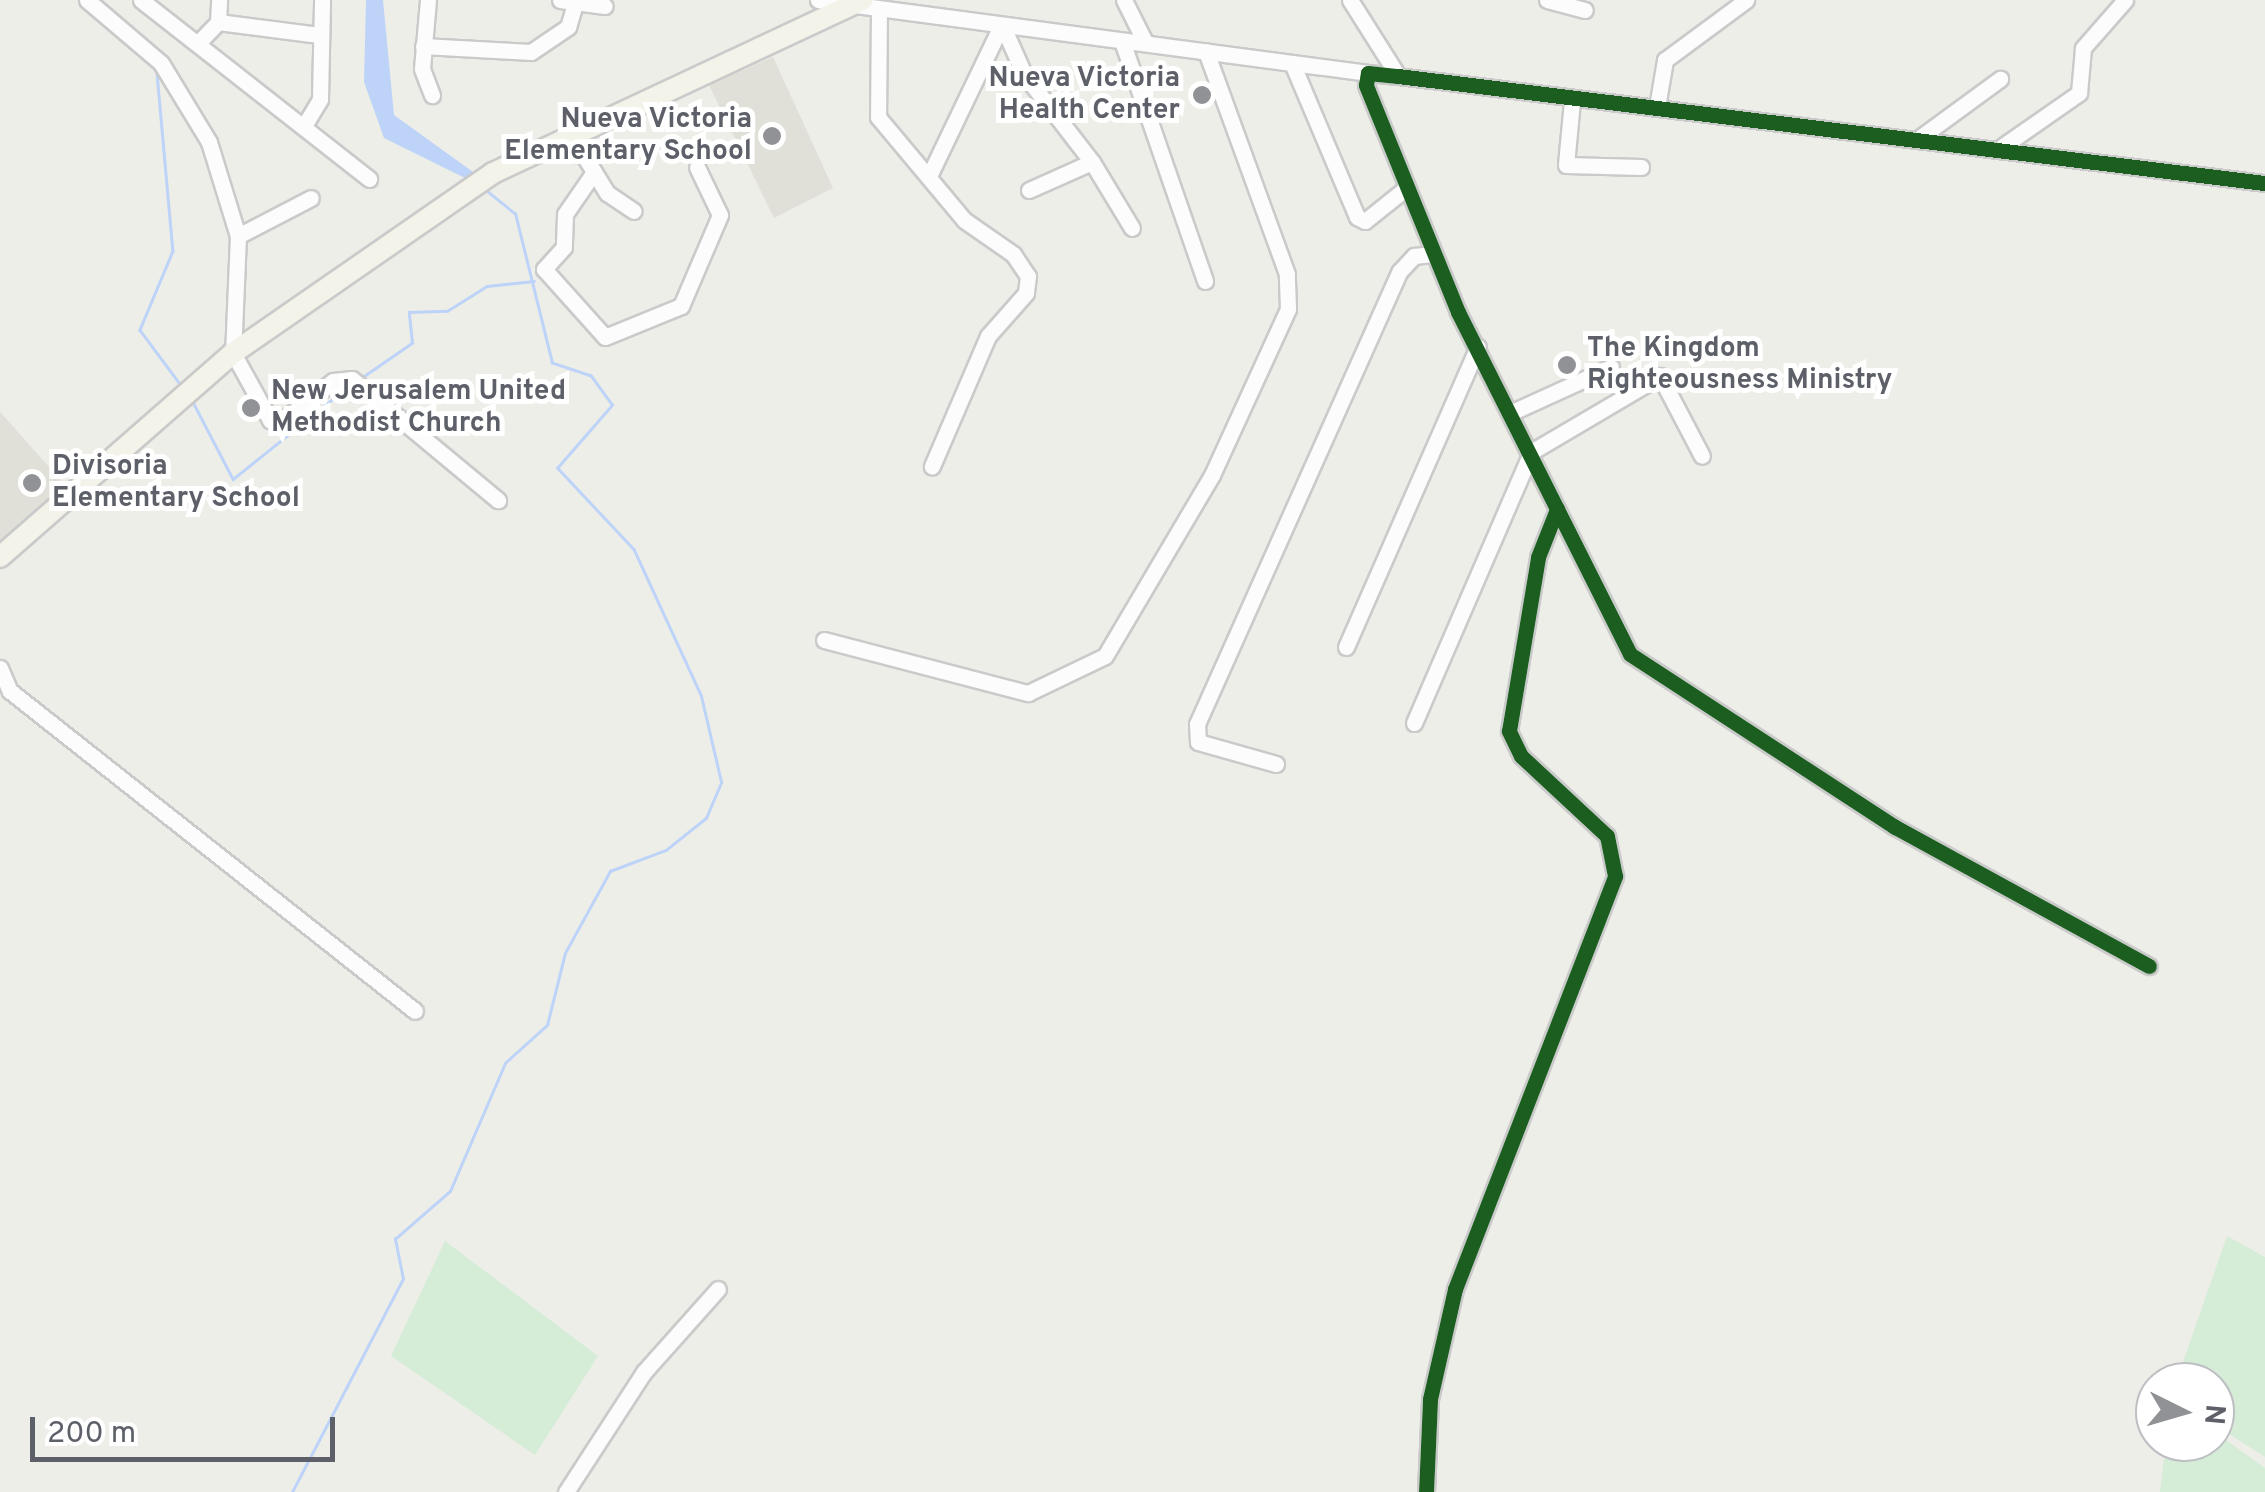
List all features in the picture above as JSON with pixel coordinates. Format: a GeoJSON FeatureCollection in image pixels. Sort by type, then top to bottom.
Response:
{"type":"FeatureCollection","features":[{"type":"Feature","properties":{"kind":"main road"},"geometry":{"type":"LineString","coordinates":[[0,557],[181,394],[233,353],[493,173],[569,131],[864,5]]}},
{"type":"Feature","properties":{"kind":"street"},"geometry":{"type":"LineString","coordinates":[[87,0],[158,60],[210,142],[238,236],[233,353],[270,420],[286,418],[333,380],[352,380],[498,500]]}},
{"type":"Feature","properties":{"kind":"street"},"geometry":{"type":"LineString","coordinates":[[141,0],[369,180]]}},
{"type":"Feature","properties":{"kind":"street"},"geometry":{"type":"LineString","coordinates":[[198,43],[218,22],[219,0]]}},
{"type":"Feature","properties":{"kind":"street"},"geometry":{"type":"LineString","coordinates":[[304,126],[320,99],[322,0]]}},
{"type":"Feature","properties":{"kind":"street"},"geometry":{"type":"LineString","coordinates":[[428,0],[422,46],[432,95]]}},
{"type":"Feature","properties":{"kind":"street"},"geometry":{"type":"LineString","coordinates":[[818,0],[1002,29],[1146,42],[1572,101],[1922,136],[2265,182]]}},
{"type":"Feature","properties":{"kind":"street"},"geometry":{"type":"LineString","coordinates":[[1124,0],[1146,42]]}},
{"type":"Feature","properties":{"kind":"street"},"geometry":{"type":"LineString","coordinates":[[1350,0],[1398,76]]}},
{"type":"Feature","properties":{"kind":"street"},"geometry":{"type":"LineString","coordinates":[[1547,0],[1585,10]]}},
{"type":"Feature","properties":{"kind":"street"},"geometry":{"type":"LineString","coordinates":[[1657,107],[1665,60],[1746,0]]}},
{"type":"Feature","properties":{"kind":"street"},"geometry":{"type":"LineString","coordinates":[[2003,146],[2078,93],[2084,48],[2125,0]]}},
{"type":"Feature","properties":{"kind":"street"},"geometry":{"type":"LineString","coordinates":[[422,46],[485,52],[542,48],[568,27],[568,1],[604,6]]}},
{"type":"Feature","properties":{"kind":"street"},"geometry":{"type":"LineString","coordinates":[[864,5],[873,105],[964,220],[1013,254],[1028,276],[1026,293],[988,336],[932,466]]}},
{"type":"Feature","properties":{"kind":"street"},"geometry":{"type":"LineString","coordinates":[[218,22],[319,35]]}},
{"type":"Feature","properties":{"kind":"street"},"geometry":{"type":"LineString","coordinates":[[1002,29],[1024,74],[1092,162],[1132,228]]}},
{"type":"Feature","properties":{"kind":"street"},"geometry":{"type":"LineString","coordinates":[[930,174],[1002,29]]}},
{"type":"Feature","properties":{"kind":"street"},"geometry":{"type":"LineString","coordinates":[[1122,40],[1206,281]]}},
{"type":"Feature","properties":{"kind":"street"},"geometry":{"type":"LineString","coordinates":[[824,640],[1028,693],[1105,656],[1212,476],[1288,310],[1287,274],[1206,51]]}},
{"type":"Feature","properties":{"kind":"street"},"geometry":{"type":"LineString","coordinates":[[484,71],[485,52]]}},
{"type":"Feature","properties":{"kind":"street"},"geometry":{"type":"LineString","coordinates":[[1292,63],[1357,217],[1365,221],[1405,189]]}},
{"type":"Feature","properties":{"kind":"street"},"geometry":{"type":"LineString","coordinates":[[1368,73],[1368,110],[1434,254],[1622,644],[1648,674],[1751,728],[1895,827],[2149,966]]}},
{"type":"Feature","properties":{"kind":"street"},"geometry":{"type":"LineString","coordinates":[[1922,136],[2000,79]]}},
{"type":"Feature","properties":{"kind":"street"},"geometry":{"type":"LineString","coordinates":[[1572,101],[1566,165],[1641,167]]}},
{"type":"Feature","properties":{"kind":"street"},"geometry":{"type":"LineString","coordinates":[[569,131],[594,172],[634,211]]}},
{"type":"Feature","properties":{"kind":"street"},"geometry":{"type":"LineString","coordinates":[[1029,190],[1092,162]]}},
{"type":"Feature","properties":{"kind":"street"},"geometry":{"type":"LineString","coordinates":[[594,172],[564,214],[564,247],[544,269],[604,336],[681,306],[718,224],[697,167]]}},
{"type":"Feature","properties":{"kind":"street"},"geometry":{"type":"LineString","coordinates":[[238,236],[311,198]]}},
{"type":"Feature","properties":{"kind":"street"},"geometry":{"type":"LineString","coordinates":[[1276,764],[1198,742],[1197,724],[1400,271],[1414,256],[1434,254]]}},
{"type":"Feature","properties":{"kind":"street"},"geometry":{"type":"LineString","coordinates":[[1346,647],[1478,347]]}},
{"type":"Feature","properties":{"kind":"street"},"geometry":{"type":"LineString","coordinates":[[1510,413],[1611,367]]}},
{"type":"Feature","properties":{"kind":"street"},"geometry":{"type":"LineString","coordinates":[[1414,723],[1530,452],[1660,376],[1702,456]]}},
{"type":"Feature","properties":{"kind":"street"},"geometry":{"type":"LineString","coordinates":[[1426,1492],[1430,1400],[1455,1289],[1616,876],[1607,836],[1520,756],[1508,732],[1538,557],[1557,508]]}},
{"type":"Feature","properties":{"kind":"street"},"geometry":{"type":"LineString","coordinates":[[0,668],[10,690],[415,1010]]}},
{"type":"Feature","properties":{"kind":"street"},"geometry":{"type":"LineString","coordinates":[[566,1492],[644,1372],[718,1288]]}},
{"type":"Feature","properties":{"kind":"shaded area","name":"Nueva Victoria Elementary School"},"geometry":{"type":"Polygon","coordinates":[[[773,57],[833,188],[774,218],[709,85],[773,57]]]}},
{"type":"Feature","properties":{"kind":"shaded area","name":"Divisoria Elementary School"},"geometry":{"type":"Polygon","coordinates":[[[0,412],[75,496],[0,558],[0,412]]]}},
{"type":"Feature","properties":{"kind":"green space"},"geometry":{"type":"Polygon","coordinates":[[[2227,1236],[2265,1257],[2265,1457],[2235,1438],[2235,1362],[2183,1362],[2227,1236]]]}},
{"type":"Feature","properties":{"kind":"green space"},"geometry":{"type":"Polygon","coordinates":[[[445,1241],[598,1356],[535,1455],[391,1356],[445,1241]]]}},
{"type":"Feature","properties":{"kind":"green space"},"geometry":{"type":"Polygon","coordinates":[[[2235,1446],[2265,1468],[2265,1492],[2160,1492],[2164,1462],[2235,1462],[2235,1446]]]}},
{"type":"Feature","properties":{"kind":"water"},"geometry":{"type":"Polygon","coordinates":[[[366,0],[383,0],[394,115],[480,177],[471,181],[384,138],[364,82],[366,0]]]}},
{"type":"Feature","properties":{"kind":"waterway"},"geometry":{"type":"LineString","coordinates":[[157,73],[173,251],[140,330],[183,388]]}},
{"type":"Feature","properties":{"kind":"waterway"},"geometry":{"type":"LineString","coordinates":[[292,1492],[403,1279],[395,1239],[450,1191],[505,1063],[547,1025],[565,953],[610,871],[666,850],[706,818],[721,782],[701,696],[634,550],[557,468],[612,405],[591,376],[552,363],[515,214],[484,189]]}},
{"type":"Feature","properties":{"kind":"waterway"},"geometry":{"type":"LineString","coordinates":[[361,378],[412,343],[409,312],[447,311],[487,286],[534,281]]}},
{"type":"Feature","properties":{"kind":"waterway"},"geometry":{"type":"LineString","coordinates":[[193,402],[233,479],[350,385]]}},
{"type":"Feature","properties":{"kind":"cycle path"},"geometry":{"type":"LineString","coordinates":[[2149,966],[1895,827],[1630,654],[1458,312],[1366,85],[1368,73],[1398,76],[2265,183]]}},
{"type":"Feature","properties":{"kind":"cycle path"},"geometry":{"type":"LineString","coordinates":[[1426,1492],[1430,1399],[1455,1289],[1615,876],[1607,836],[1521,756],[1509,731],[1538,557],[1557,509]]}},
{"type":"Feature","properties":{"kind":"place","name":"Nueva Victoria Health Center"},"geometry":{"type":"Point","coordinates":[1202,95]}},
{"type":"Feature","properties":{"kind":"place","name":"Nueva Victoria Elementary School"},"geometry":{"type":"Point","coordinates":[772,136]}},
{"type":"Feature","properties":{"kind":"place","name":"The Kingdom Righteousness Ministry"},"geometry":{"type":"Point","coordinates":[1567,365]}},
{"type":"Feature","properties":{"kind":"place","name":"New Jerusalem United Methodist Church"},"geometry":{"type":"Point","coordinates":[251,408]}},
{"type":"Feature","properties":{"kind":"place","name":"Divisoria Elementary School"},"geometry":{"type":"Point","coordinates":[32,483]}}]}
